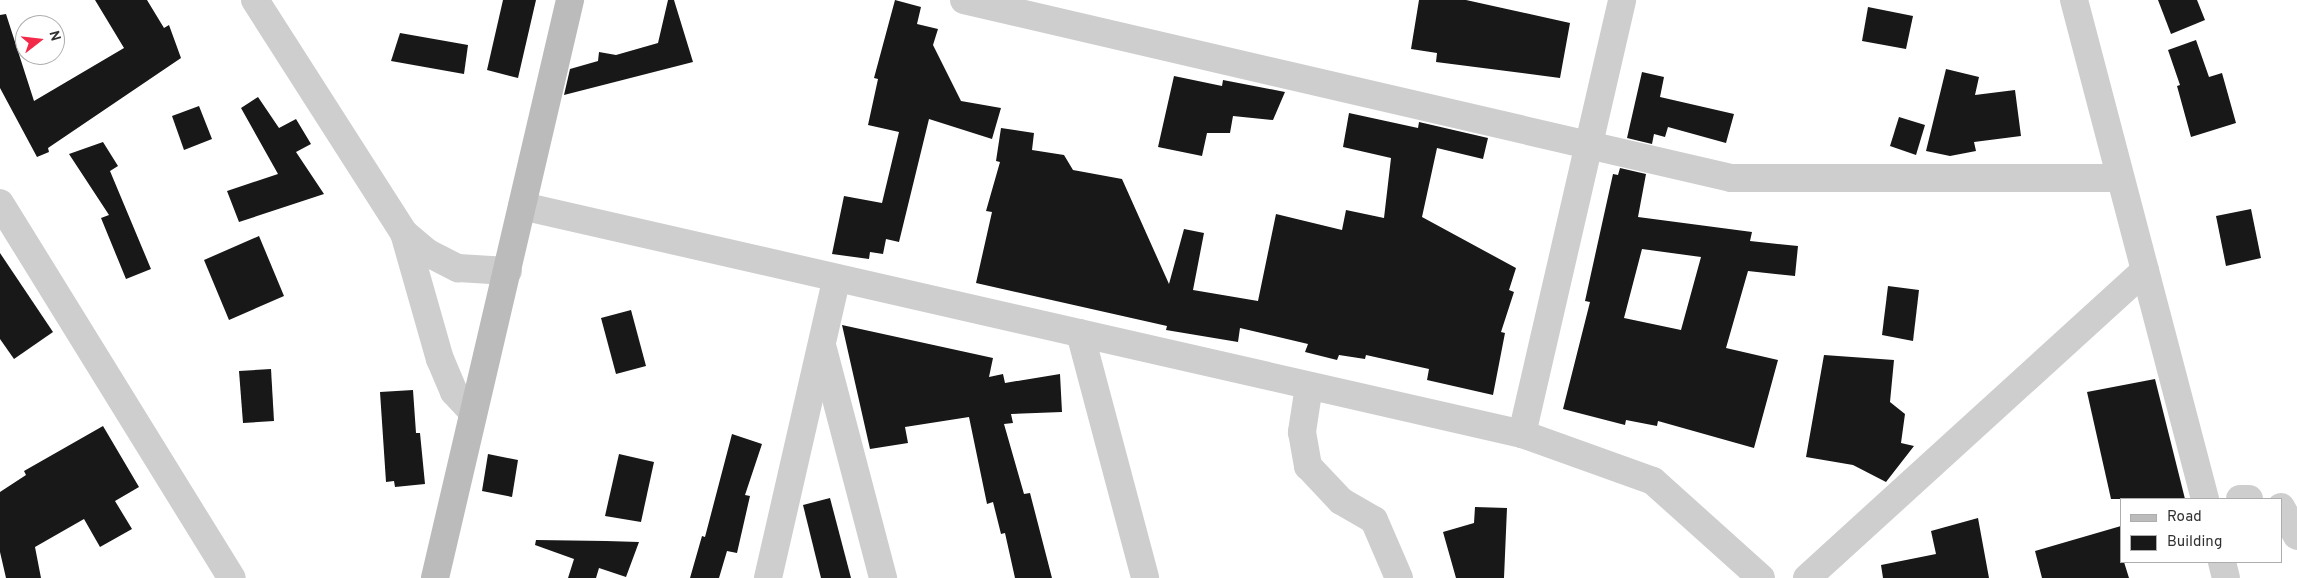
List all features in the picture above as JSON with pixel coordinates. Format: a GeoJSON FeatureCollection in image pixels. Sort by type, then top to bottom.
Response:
{"type":"FeatureCollection","features":[{"type":"Feature","properties":{"kind":"street"},"geometry":{"type":"LineString","coordinates":[[255,0],[404,233],[440,359],[454,392],[472,411]]}},
{"type":"Feature","properties":{"kind":"street"},"geometry":{"type":"LineString","coordinates":[[435,578],[472,411],[508,271],[570,0]]}},
{"type":"Feature","properties":{"kind":"street"},"geometry":{"type":"LineString","coordinates":[[964,0],[1731,178],[2119,178]]}},
{"type":"Feature","properties":{"kind":"street"},"geometry":{"type":"LineString","coordinates":[[1522,434],[1622,0]]}},
{"type":"Feature","properties":{"kind":"street"},"geometry":{"type":"LineString","coordinates":[[2074,0],[2119,178],[2205,498]]}},
{"type":"Feature","properties":{"kind":"street"},"geometry":{"type":"LineString","coordinates":[[0,204],[232,578]]}},
{"type":"Feature","properties":{"kind":"street"},"geometry":{"type":"LineString","coordinates":[[522,206],[836,280],[1080,333],[1522,434],[1653,481],[1761,578]]}},
{"type":"Feature","properties":{"kind":"street"},"geometry":{"type":"LineString","coordinates":[[404,233],[428,253],[458,268],[508,271]]}},
{"type":"Feature","properties":{"kind":"street"},"geometry":{"type":"LineString","coordinates":[[1807,578],[2145,270]]}},
{"type":"Feature","properties":{"kind":"street"},"geometry":{"type":"LineString","coordinates":[[768,578],[836,280]]}},
{"type":"Feature","properties":{"kind":"street"},"geometry":{"type":"LineString","coordinates":[[1080,333],[1145,578]]}},
{"type":"Feature","properties":{"kind":"street"},"geometry":{"type":"LineString","coordinates":[[822,345],[884,578]]}},
{"type":"Feature","properties":{"kind":"street"},"geometry":{"type":"LineString","coordinates":[[1310,386],[1302,432],[1308,466],[1341,501],[1374,520],[1399,578]]}},
{"type":"Feature","properties":{"kind":"street"},"geometry":{"type":"LineString","coordinates":[[2282,509],[2297,536]]}},
{"type":"Feature","properties":{"kind":"street"},"geometry":{"type":"LineString","coordinates":[[2222,563],[2226,578]]}},
{"type":"Feature","properties":{"kind":"building"},"geometry":{"type":"Polygon","coordinates":[[[95,0],[147,0],[164,28],[169,25],[181,58],[48,148],[49,152],[37,157],[0,88],[0,15],[6,14],[15,42],[15,65],[22,65],[34,101],[124,48],[95,0]]]}},
{"type":"Feature","properties":{"kind":"building"},"geometry":{"type":"Polygon","coordinates":[[[503,0],[536,0],[518,78],[487,70],[503,0]]]}},
{"type":"Feature","properties":{"kind":"building"},"geometry":{"type":"Polygon","coordinates":[[[668,0],[674,0],[693,62],[564,95],[570,69],[598,61],[599,52],[616,55],[658,43],[668,0]]]}},
{"type":"Feature","properties":{"kind":"building"},"geometry":{"type":"Polygon","coordinates":[[[895,0],[921,7],[917,24],[938,29],[933,45],[961,101],[1001,108],[992,139],[929,119],[899,242],[886,239],[883,254],[870,252],[869,259],[832,254],[844,196],[882,203],[899,132],[868,125],[878,79],[874,78],[895,0]]]}},
{"type":"Feature","properties":{"kind":"building"},"geometry":{"type":"Polygon","coordinates":[[[1419,0],[1466,0],[1570,23],[1560,78],[1436,62],[1437,53],[1411,49],[1419,0]]]}},
{"type":"Feature","properties":{"kind":"building"},"geometry":{"type":"Polygon","coordinates":[[[2158,0],[2197,0],[2205,20],[2171,34],[2158,0]]]}},
{"type":"Feature","properties":{"kind":"building"},"geometry":{"type":"Polygon","coordinates":[[[1868,7],[1913,16],[1906,49],[1862,41],[1868,7]]]}},
{"type":"Feature","properties":{"kind":"building"},"geometry":{"type":"Polygon","coordinates":[[[400,33],[468,45],[464,74],[391,61],[400,33]]]}},
{"type":"Feature","properties":{"kind":"building"},"geometry":{"type":"Polygon","coordinates":[[[2196,40],[2209,77],[2222,73],[2236,123],[2191,137],[2177,86],[2180,85],[2168,50],[2196,40]]]}},
{"type":"Feature","properties":{"kind":"building"},"geometry":{"type":"Polygon","coordinates":[[[1946,69],[1979,77],[1975,95],[2015,90],[2021,136],[1974,142],[1976,151],[1950,156],[1926,151],[1946,69]]]}},
{"type":"Feature","properties":{"kind":"building"},"geometry":{"type":"Polygon","coordinates":[[[1642,72],[1664,77],[1660,97],[1734,114],[1726,143],[1668,127],[1665,137],[1654,134],[1652,144],[1627,138],[1642,72]]]}},
{"type":"Feature","properties":{"kind":"building"},"geometry":{"type":"Polygon","coordinates":[[[1174,76],[1222,86],[1223,80],[1285,92],[1273,120],[1233,116],[1230,133],[1207,133],[1202,156],[1158,147],[1174,76]]]}},
{"type":"Feature","properties":{"kind":"building"},"geometry":{"type":"Polygon","coordinates":[[[258,97],[279,128],[296,119],[311,144],[296,152],[324,194],[239,222],[227,191],[278,174],[241,108],[258,97]]]}},
{"type":"Feature","properties":{"kind":"building"},"geometry":{"type":"Polygon","coordinates":[[[199,106],[212,139],[184,150],[172,116],[199,106]]]}},
{"type":"Feature","properties":{"kind":"building"},"geometry":{"type":"Polygon","coordinates":[[[1349,113],[1418,128],[1419,122],[1488,138],[1483,159],[1437,148],[1422,217],[1516,268],[1509,290],[1514,292],[1501,332],[1505,333],[1493,395],[1427,380],[1429,369],[1366,355],[1365,359],[1339,355],[1337,360],[1305,352],[1308,344],[1240,328],[1238,342],[1166,330],[1167,326],[976,283],[992,212],[986,211],[1000,162],[996,161],[1001,128],[1034,133],[1032,150],[1064,155],[1073,170],[1122,179],[1169,284],[1184,229],[1204,233],[1193,290],[1258,301],[1276,214],[1342,230],[1346,210],[1384,218],[1391,158],[1343,147],[1349,113]]]}},
{"type":"Feature","properties":{"kind":"building"},"geometry":{"type":"Polygon","coordinates":[[[1899,117],[1925,125],[1916,155],[1890,146],[1899,117]]]}},
{"type":"Feature","properties":{"kind":"building"},"geometry":{"type":"Polygon","coordinates":[[[103,142],[118,166],[110,171],[151,269],[126,279],[101,218],[109,215],[69,154],[103,142]]]}},
{"type":"Feature","properties":{"kind":"building"},"geometry":{"type":"Polygon","coordinates":[[[1620,168],[1646,174],[1638,217],[1752,232],[1750,241],[1798,246],[1795,276],[1748,271],[1726,348],[1778,360],[1754,448],[1658,421],[1657,426],[1626,420],[1625,425],[1563,409],[1590,302],[1585,301],[1613,174],[1618,175],[1620,168]],[[1642,249],[1624,318],[1681,330],[1701,257],[1642,249]]]}},
{"type":"Feature","properties":{"kind":"building"},"geometry":{"type":"Polygon","coordinates":[[[2251,209],[2261,258],[2226,266],[2216,216],[2251,209]]]}},
{"type":"Feature","properties":{"kind":"building"},"geometry":{"type":"Polygon","coordinates":[[[259,236],[284,296],[229,320],[204,260],[259,236]]]}},
{"type":"Feature","properties":{"kind":"building"},"geometry":{"type":"Polygon","coordinates":[[[0,253],[53,332],[14,359],[0,339],[0,253]]]}},
{"type":"Feature","properties":{"kind":"building"},"geometry":{"type":"Polygon","coordinates":[[[1888,286],[1919,290],[1913,341],[1882,335],[1888,286]]]}},
{"type":"Feature","properties":{"kind":"building"},"geometry":{"type":"Polygon","coordinates":[[[631,310],[646,366],[616,374],[601,318],[631,310]]]}},
{"type":"Feature","properties":{"kind":"building"},"geometry":{"type":"Polygon","coordinates":[[[842,325],[993,358],[989,377],[1003,374],[1005,383],[1060,374],[1062,412],[1011,414],[1013,423],[1004,424],[1024,494],[1030,493],[1052,578],[1015,578],[1005,533],[1001,534],[993,502],[987,504],[969,417],[905,427],[908,443],[870,449],[842,325]]]}},
{"type":"Feature","properties":{"kind":"building"},"geometry":{"type":"Polygon","coordinates":[[[1824,355],[1894,360],[1890,402],[1905,414],[1901,443],[1914,446],[1886,482],[1853,465],[1806,457],[1824,355]]]}},
{"type":"Feature","properties":{"kind":"building"},"geometry":{"type":"Polygon","coordinates":[[[271,369],[274,421],[243,423],[239,371],[271,369]]]}},
{"type":"Feature","properties":{"kind":"building"},"geometry":{"type":"Polygon","coordinates":[[[2155,379],[2185,498],[2111,499],[2087,392],[2155,379]]]}},
{"type":"Feature","properties":{"kind":"building"},"geometry":{"type":"Polygon","coordinates":[[[413,390],[416,433],[420,433],[425,484],[395,487],[394,481],[386,482],[380,392],[413,390]]]}},
{"type":"Feature","properties":{"kind":"building"},"geometry":{"type":"Polygon","coordinates":[[[103,426],[139,487],[115,501],[132,529],[100,547],[84,519],[35,547],[41,578],[6,578],[0,552],[0,492],[26,475],[24,471],[103,426]]]}},
{"type":"Feature","properties":{"kind":"building"},"geometry":{"type":"Polygon","coordinates":[[[732,434],[762,444],[745,495],[750,496],[737,553],[727,551],[719,578],[690,578],[702,536],[705,537],[732,434]]]}},
{"type":"Feature","properties":{"kind":"building"},"geometry":{"type":"Polygon","coordinates":[[[488,454],[518,460],[512,497],[482,491],[488,454]]]}},
{"type":"Feature","properties":{"kind":"building"},"geometry":{"type":"Polygon","coordinates":[[[619,454],[654,462],[641,522],[605,516],[619,454]]]}},
{"type":"Feature","properties":{"kind":"building"},"geometry":{"type":"Polygon","coordinates":[[[830,498],[851,578],[821,578],[803,505],[830,498]]]}},
{"type":"Feature","properties":{"kind":"building"},"geometry":{"type":"Polygon","coordinates":[[[1475,507],[1507,508],[1504,578],[1456,578],[1443,532],[1474,523],[1475,507]]]}},
{"type":"Feature","properties":{"kind":"building"},"geometry":{"type":"Polygon","coordinates":[[[1978,518],[1989,578],[1883,578],[1881,565],[1936,554],[1931,531],[1978,518]]]}},
{"type":"Feature","properties":{"kind":"building"},"geometry":{"type":"Polygon","coordinates":[[[2120,526],[2120,563],[2124,563],[2129,578],[2042,578],[2035,551],[2120,526]]]}},
{"type":"Feature","properties":{"kind":"building"},"geometry":{"type":"Polygon","coordinates":[[[536,540],[639,542],[626,577],[599,568],[596,578],[568,578],[574,559],[535,545],[536,540]]]}}]}
